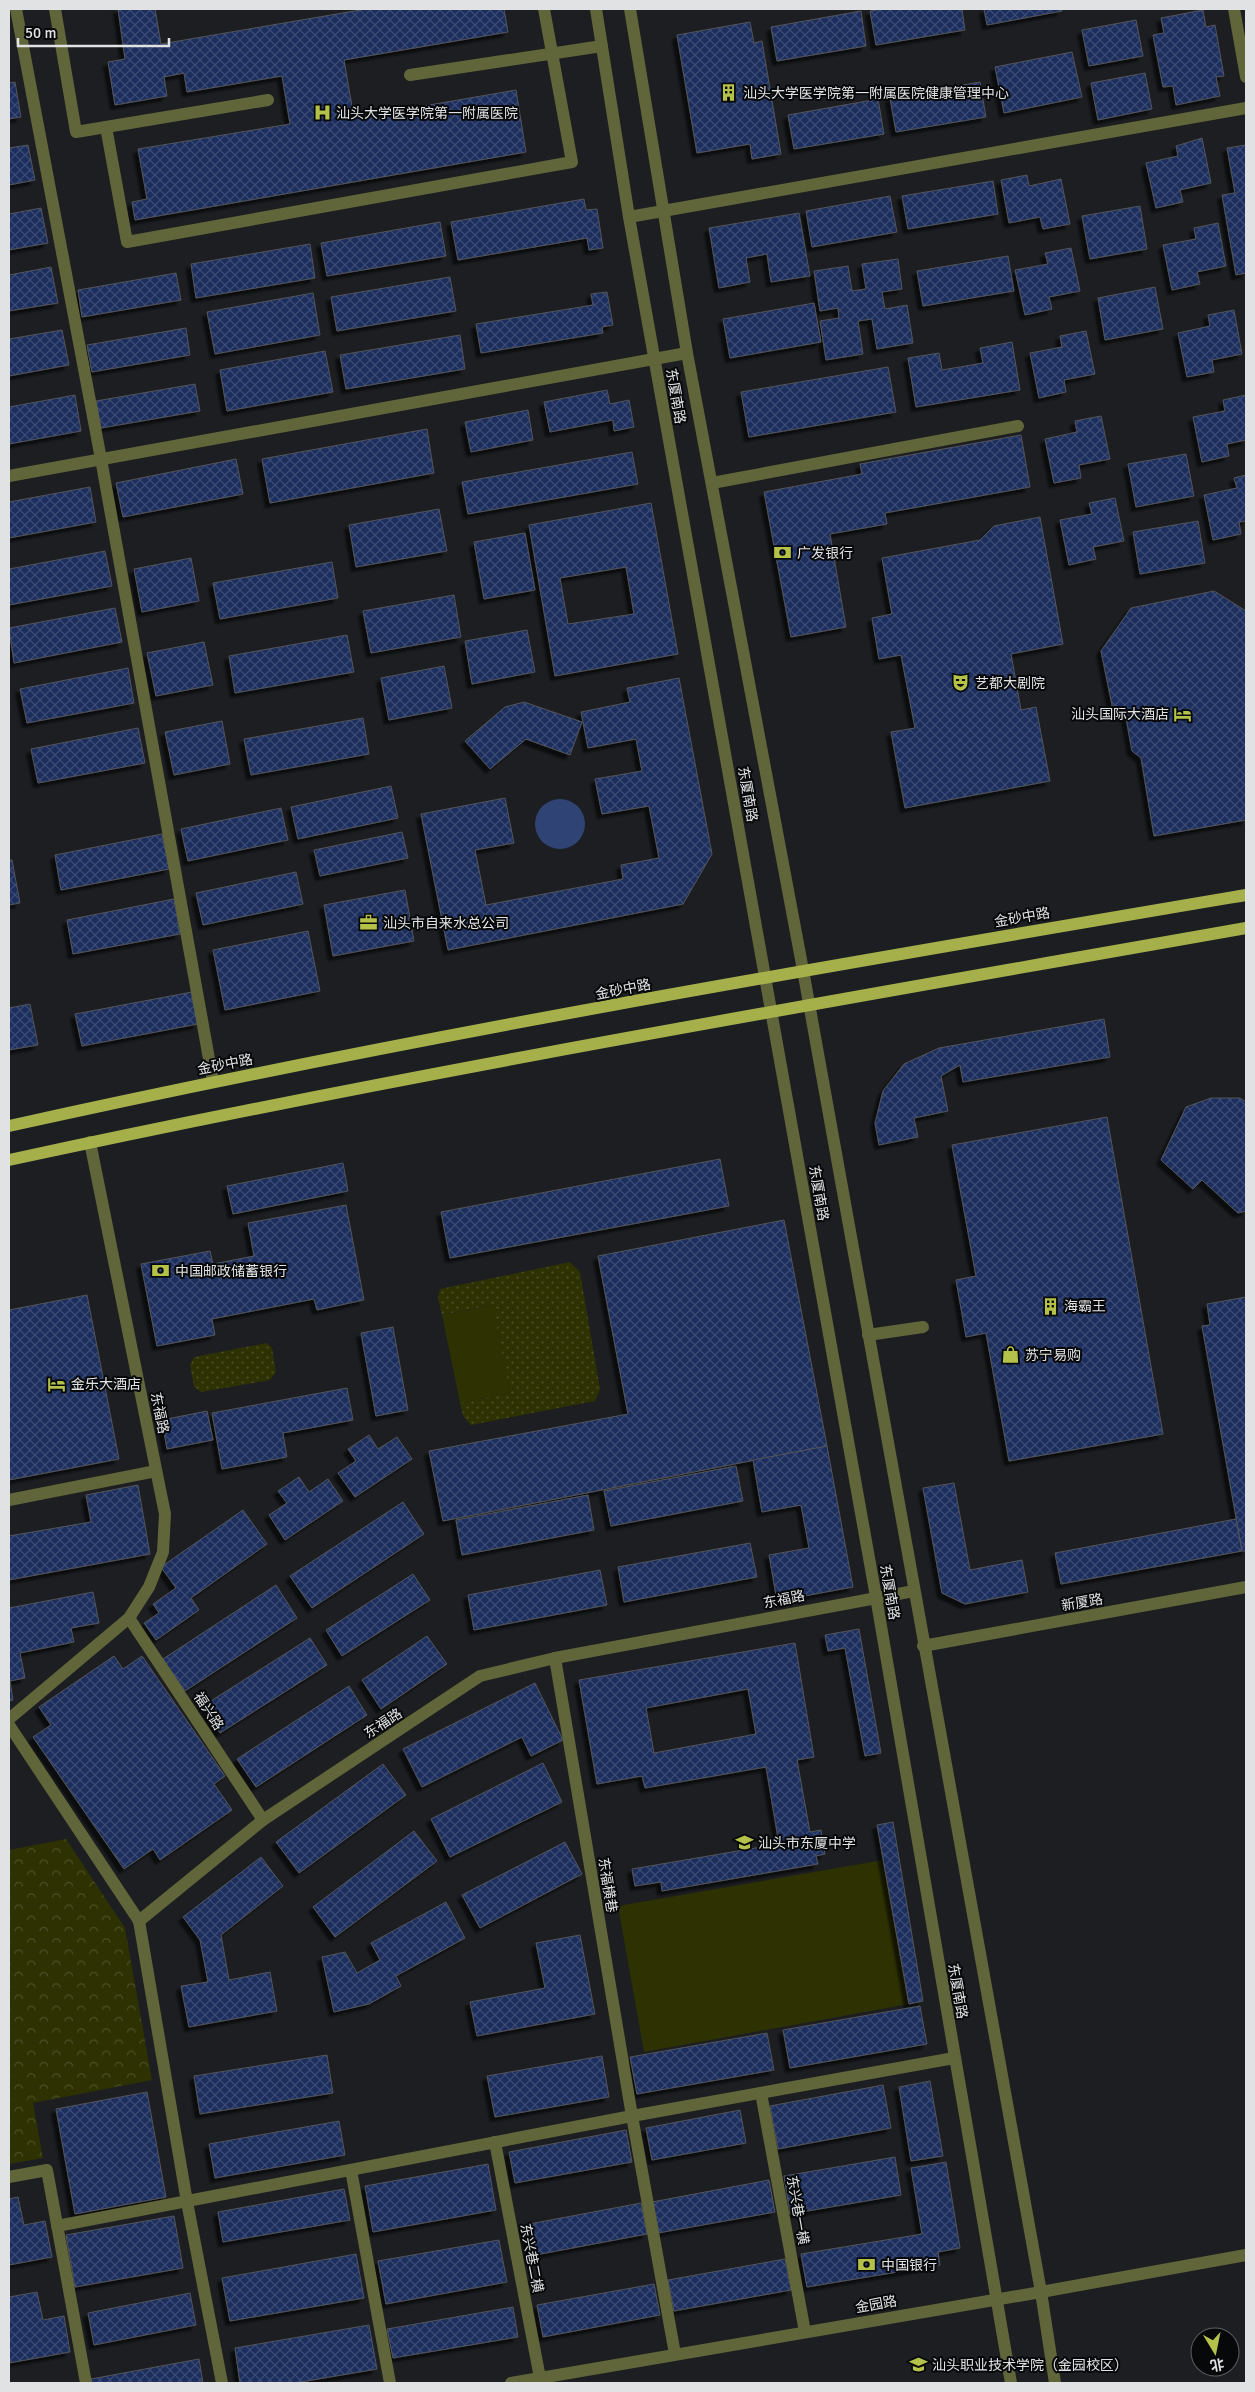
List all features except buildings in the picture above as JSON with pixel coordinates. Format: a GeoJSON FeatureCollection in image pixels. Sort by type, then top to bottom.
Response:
{"type":"FeatureCollection","features":[{"type":"Feature","properties":{"kind":"main road","name":"金砂中路"},"geometry":{"type":"LineString","coordinates":[[9,1126],[213,1081],[765,977],[1246,894]]}},
{"type":"Feature","properties":{"kind":"main road"},"geometry":{"type":"LineString","coordinates":[[9,1160],[216,1115],[808,1005],[1246,928]]}},
{"type":"Feature","properties":{"kind":"street"},"geometry":{"type":"LineString","coordinates":[[16,9],[101,459],[213,1081]]}},
{"type":"Feature","properties":{"kind":"street"},"geometry":{"type":"LineString","coordinates":[[55,9],[76,132],[268,100]]}},
{"type":"Feature","properties":{"kind":"street"},"geometry":{"type":"LineString","coordinates":[[106,127],[127,242],[572,162],[544,9]]}},
{"type":"Feature","properties":{"kind":"street","name":"东厦南路"},"geometry":{"type":"LineString","coordinates":[[596,9],[629,216],[876,1597],[1010,2383]]}},
{"type":"Feature","properties":{"kind":"street","name":"东厦南路"},"geometry":{"type":"LineString","coordinates":[[630,9],[687,353],[803,970],[923,1646],[1042,2292],[1055,2383]]}},
{"type":"Feature","properties":{"kind":"street"},"geometry":{"type":"LineString","coordinates":[[1234,9],[1246,77]]}},
{"type":"Feature","properties":{"kind":"street"},"geometry":{"type":"LineString","coordinates":[[410,75],[602,46]]}},
{"type":"Feature","properties":{"kind":"street"},"geometry":{"type":"LineString","coordinates":[[629,216],[1246,108]]}},
{"type":"Feature","properties":{"kind":"street"},"geometry":{"type":"LineString","coordinates":[[9,476],[687,353]]}},
{"type":"Feature","properties":{"kind":"street"},"geometry":{"type":"LineString","coordinates":[[712,483],[1018,426]]}},
{"type":"Feature","properties":{"kind":"street","name":"东福路"},"geometry":{"type":"LineString","coordinates":[[9,1719],[129,1618],[149,1587],[163,1552],[165,1514],[90,1142]]}},
{"type":"Feature","properties":{"kind":"street"},"geometry":{"type":"LineString","coordinates":[[868,1335],[923,1327]]}},
{"type":"Feature","properties":{"kind":"street"},"geometry":{"type":"LineString","coordinates":[[9,1500],[156,1471]]}},
{"type":"Feature","properties":{"kind":"street","name":"新厦路"},"geometry":{"type":"LineString","coordinates":[[923,1646],[1246,1587]]}},
{"type":"Feature","properties":{"kind":"street","name":"东福路"},"geometry":{"type":"LineString","coordinates":[[139,1921],[263,1820],[480,1676],[555,1658],[914,1591]]}},
{"type":"Feature","properties":{"kind":"street","name":"福兴路"},"geometry":{"type":"LineString","coordinates":[[129,1618],[263,1820]]}},
{"type":"Feature","properties":{"kind":"street","name":"东福横巷"},"geometry":{"type":"LineString","coordinates":[[555,1658],[632,2116]]}},
{"type":"Feature","properties":{"kind":"street"},"geometry":{"type":"LineString","coordinates":[[9,1726],[13,1740],[139,1921],[187,2202],[222,2383]]}},
{"type":"Feature","properties":{"kind":"street"},"geometry":{"type":"LineString","coordinates":[[57,2226],[632,2116],[954,2058]]}},
{"type":"Feature","properties":{"kind":"street","name":"东兴巷一横"},"geometry":{"type":"LineString","coordinates":[[761,2093],[805,2332]]}},
{"type":"Feature","properties":{"kind":"street"},"geometry":{"type":"LineString","coordinates":[[632,2116],[675,2354]]}},
{"type":"Feature","properties":{"kind":"street","name":"东兴巷二横"},"geometry":{"type":"LineString","coordinates":[[496,2142],[540,2378]]}},
{"type":"Feature","properties":{"kind":"street"},"geometry":{"type":"LineString","coordinates":[[9,2177],[47,2170],[86,2383]]}},
{"type":"Feature","properties":{"kind":"street"},"geometry":{"type":"LineString","coordinates":[[351,2170],[390,2383]]}},
{"type":"Feature","properties":{"kind":"street","name":"金园路"},"geometry":{"type":"LineString","coordinates":[[511,2383],[1246,2255]]}},
{"type":"Feature","properties":{"kind":"green space"},"geometry":{"type":"Polygon","coordinates":[[[570,1262],[580,1272],[600,1389],[595,1401],[471,1425],[463,1416],[460,1403],[510,1393],[492,1305],[442,1315],[438,1298],[440,1289],[570,1262]]]}},
{"type":"Feature","properties":{"kind":"green space"},"geometry":{"type":"Polygon","coordinates":[[[493,1305],[510,1393],[460,1403],[442,1315],[493,1305]]]}},
{"type":"Feature","properties":{"kind":"green space"},"geometry":{"type":"Polygon","coordinates":[[[267,1343],[272,1348],[276,1372],[270,1380],[201,1392],[194,1387],[190,1365],[194,1357],[267,1343]]]}},
{"type":"Feature","properties":{"kind":"green space"},"geometry":{"type":"Polygon","coordinates":[[[66,1839],[125,1928],[152,2080],[33,2103],[43,2158],[9,2164],[9,1850],[66,1839]]]}},
{"type":"Feature","properties":{"kind":"green space"},"geometry":{"type":"Polygon","coordinates":[[[883,1860],[909,2004],[644,2052],[618,1906],[883,1860]]]}},
{"type":"Feature","properties":{"kind":"water"},"geometry":{"type":"Polygon","coordinates":[[[555,799],[565,799],[578,806],[585,819],[585,829],[578,842],[565,849],[555,849],[546,845],[539,838],[535,829],[535,819],[539,810],[546,803],[555,799]]]}},
{"type":"Feature","properties":{"kind":"place","name":"汕头大学医学院第一附属医院健康管理中心"},"geometry":{"type":"Point","coordinates":[729,93]}},
{"type":"Feature","properties":{"kind":"place","name":"汕头大学医学院第一附属医院"},"geometry":{"type":"Point","coordinates":[322,113]}},
{"type":"Feature","properties":{"kind":"place","name":"广发银行"},"geometry":{"type":"Point","coordinates":[783,553]}},
{"type":"Feature","properties":{"kind":"place","name":"艺都大剧院"},"geometry":{"type":"Point","coordinates":[961,683]}},
{"type":"Feature","properties":{"kind":"place","name":"汕头国际大酒店"},"geometry":{"type":"Point","coordinates":[1183,714]}},
{"type":"Feature","properties":{"kind":"place","name":"汕头市自来水总公司"},"geometry":{"type":"Point","coordinates":[369,923]}},
{"type":"Feature","properties":{"kind":"place","name":"中国邮政储蓄银行"},"geometry":{"type":"Point","coordinates":[161,1271]}},
{"type":"Feature","properties":{"kind":"place","name":"海霸王"},"geometry":{"type":"Point","coordinates":[1050,1306]}},
{"type":"Feature","properties":{"kind":"place","name":"苏宁易购"},"geometry":{"type":"Point","coordinates":[1011,1355]}},
{"type":"Feature","properties":{"kind":"place","name":"金乐大酒店"},"geometry":{"type":"Point","coordinates":[57,1384]}},
{"type":"Feature","properties":{"kind":"place","name":"汕头市东厦中学"},"geometry":{"type":"Point","coordinates":[744,1843]}},
{"type":"Feature","properties":{"kind":"place","name":"中国银行"},"geometry":{"type":"Point","coordinates":[867,2265]}},
{"type":"Feature","properties":{"kind":"place","name":"汕头职业技术学院（金园校区）"},"geometry":{"type":"Point","coordinates":[918,2365]}}]}
